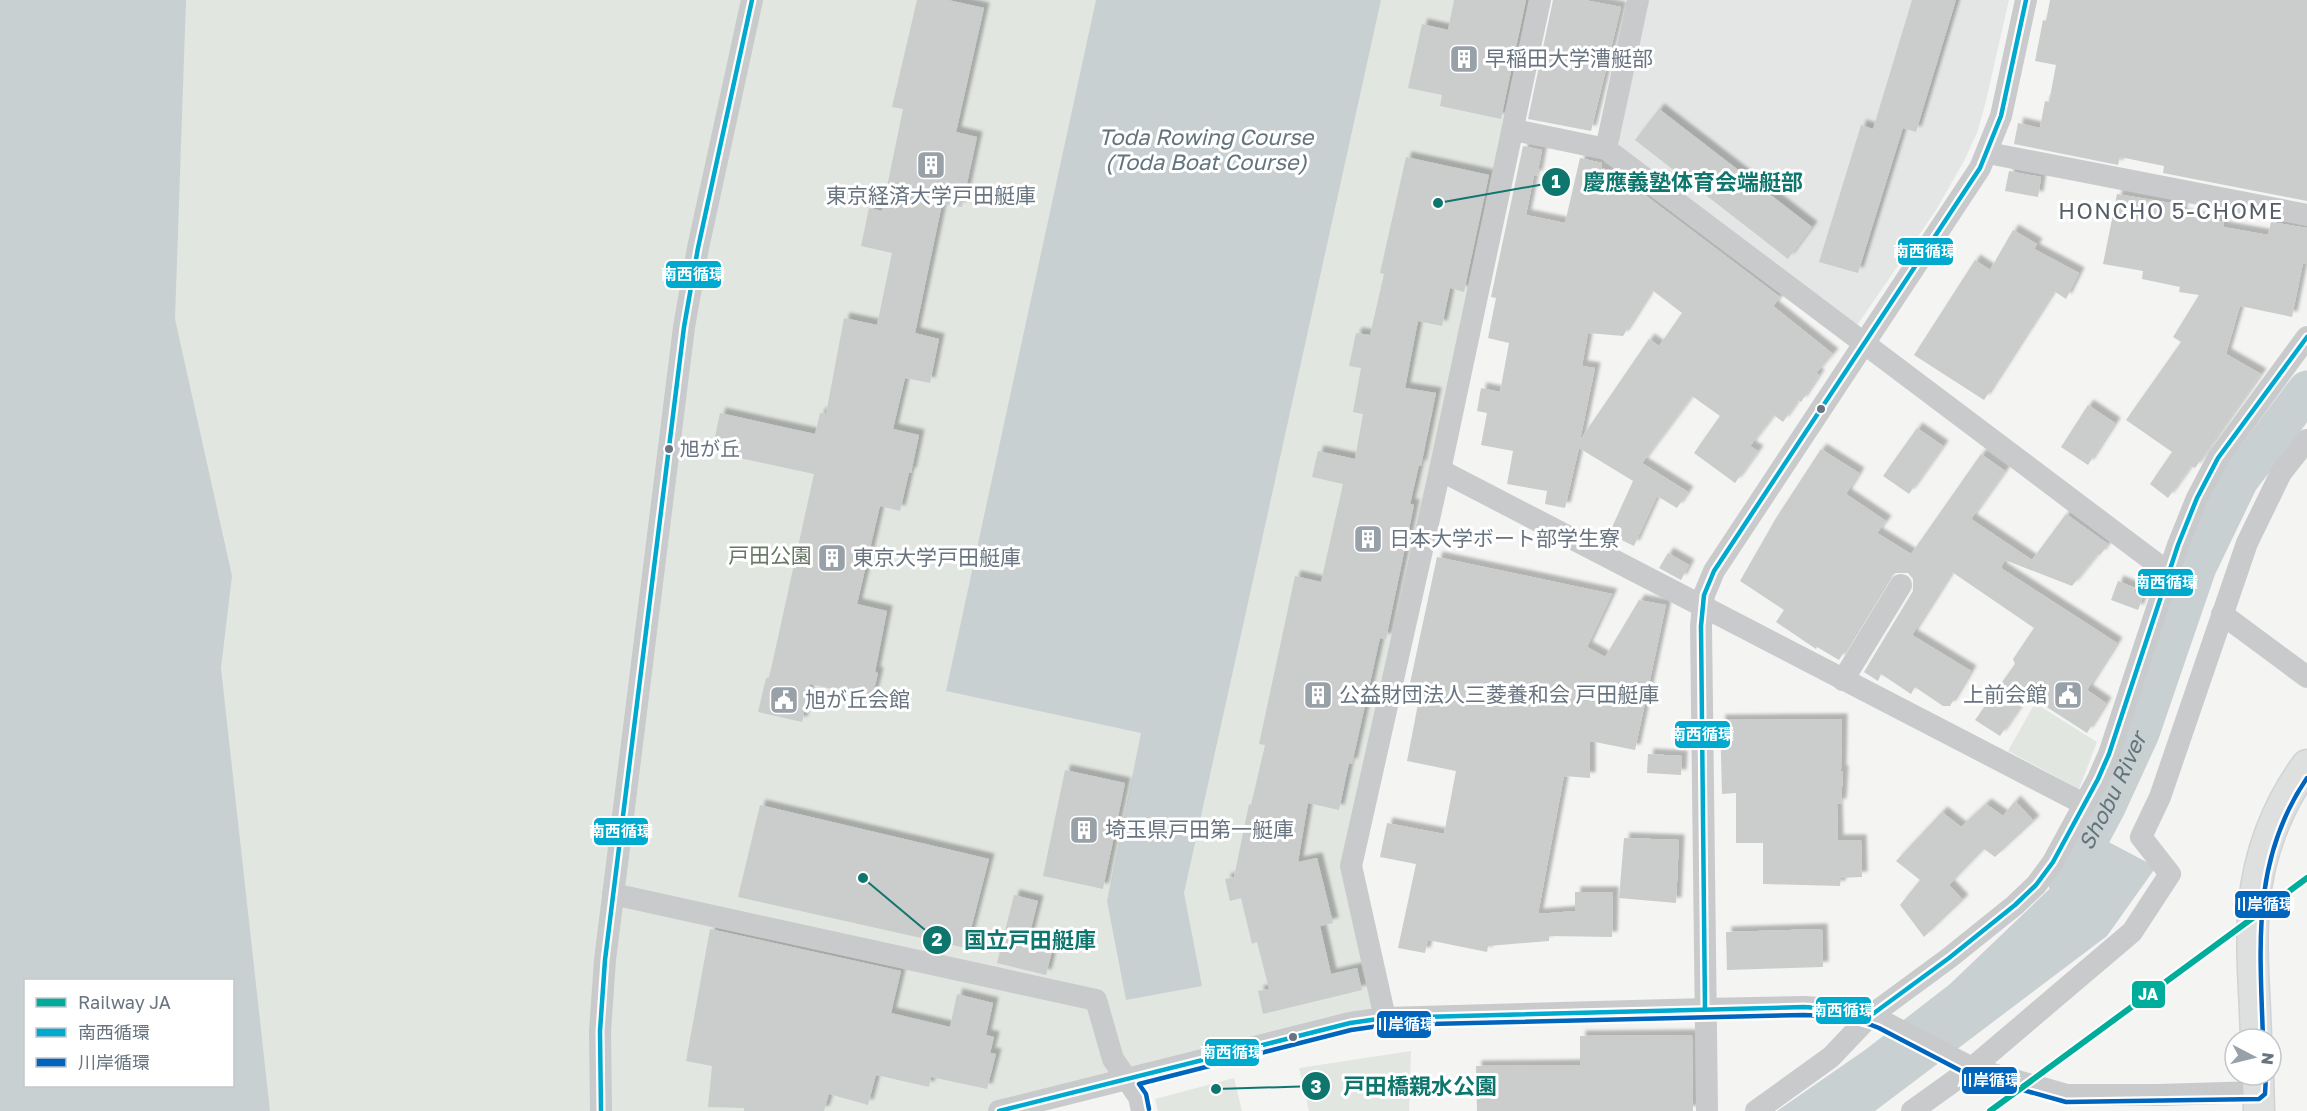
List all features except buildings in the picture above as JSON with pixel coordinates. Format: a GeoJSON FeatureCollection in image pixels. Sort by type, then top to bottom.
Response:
{"type":"FeatureCollection","features":[{"type":"Feature","properties":{"kind":"main road"},"geometry":{"type":"LineString","coordinates":[[2256,1027],[2254,904],[2260,870],[2268,838],[2281,807],[2307,765]]}},
{"type":"Feature","properties":{"kind":"street"},"geometry":{"type":"LineString","coordinates":[[601,1111],[601,1019],[605,960],[684,327],[698,248],[752,0]]}},
{"type":"Feature","properties":{"kind":"street"},"geometry":{"type":"LineString","coordinates":[[1385,1018],[1351,866],[1440,470],[1540,0]]}},
{"type":"Feature","properties":{"kind":"street"},"geometry":{"type":"LineString","coordinates":[[1606,150],[1638,0]]}},
{"type":"Feature","properties":{"kind":"street"},"geometry":{"type":"LineString","coordinates":[[1707,1111],[1702,607],[1714,571],[1972,183],[1988,153],[2001,116],[2026,0]]}},
{"type":"Feature","properties":{"kind":"street"},"geometry":{"type":"LineString","coordinates":[[1514,130],[1606,150],[2169,573]]}},
{"type":"Feature","properties":{"kind":"street"},"geometry":{"type":"LineString","coordinates":[[1988,153],[2307,215]]}},
{"type":"Feature","properties":{"kind":"street"},"geometry":{"type":"LineString","coordinates":[[1756,1111],[1831,1057],[2015,905],[2036,885],[2053,862],[2109,754],[2169,573],[2197,498],[2218,458],[2307,338]]}},
{"type":"Feature","properties":{"kind":"street"},"geometry":{"type":"LineString","coordinates":[[1912,1111],[2132,932],[2170,874],[2140,837],[2160,797],[2247,543],[2281,473],[2307,440]]}},
{"type":"Feature","properties":{"kind":"street"},"geometry":{"type":"LineString","coordinates":[[1440,470],[2084,804]]}},
{"type":"Feature","properties":{"kind":"street"},"geometry":{"type":"LineString","coordinates":[[1843,680],[1901,585]]}},
{"type":"Feature","properties":{"kind":"street"},"geometry":{"type":"LineString","coordinates":[[2222,614],[2307,677]]}},
{"type":"Feature","properties":{"kind":"street"},"geometry":{"type":"LineString","coordinates":[[613,894],[1096,1000],[1113,1059],[1139,1097],[1142,1111]]}},
{"type":"Feature","properties":{"kind":"street"},"geometry":{"type":"LineString","coordinates":[[999,1111],[1350,1023],[1385,1018],[1804,1007],[1837,1009],[1876,1018],[1968,1067],[2067,1095],[2258,1093]]}},
{"type":"Feature","properties":{"kind":"street"},"geometry":{"type":"LineString","coordinates":[[2137,1111],[2158,1095]]}},
{"type":"Feature","properties":{"kind":"shaded area"},"geometry":{"type":"Polygon","coordinates":[[[1648,0],[2009,0],[1985,105],[1977,133],[1964,161],[1936,210],[1858,324],[1853,324],[1620,149],[1618,139],[1648,0]]]}},
{"type":"Feature","properties":{"kind":"green space","name":"戸田公園"},"geometry":{"type":"Polygon","coordinates":[[[0,0],[1540,0],[1351,866],[1385,1018],[1008,1111],[0,1111],[0,0]]]}},
{"type":"Feature","properties":{"kind":"green space"},"geometry":{"type":"Polygon","coordinates":[[[2035,703],[2097,742],[2079,789],[2008,751],[2035,703]]]}},
{"type":"Feature","properties":{"kind":"green space"},"geometry":{"type":"Polygon","coordinates":[[[1411,1051],[1409,1111],[1309,1111],[1299,1068],[1411,1051]]]}},
{"type":"Feature","properties":{"kind":"green space"},"geometry":{"type":"Polygon","coordinates":[[[1234,1078],[1242,1111],[1158,1111],[1155,1099],[1234,1078]]]}},
{"type":"Feature","properties":{"kind":"water"},"geometry":{"type":"Polygon","coordinates":[[[0,0],[186,0],[175,319],[232,576],[221,668],[270,1111],[0,1111],[0,0]]]}},
{"type":"Feature","properties":{"kind":"water","name":"Toda Rowing Course (Toda Boat Course)"},"geometry":{"type":"Polygon","coordinates":[[[1096,0],[1381,0],[1184,893],[1202,986],[1126,1000],[1107,901],[1141,733],[946,691],[1096,0]]]}},
{"type":"Feature","properties":{"kind":"water","name":"Shobu River"},"geometry":{"type":"Polygon","coordinates":[[[2086,830],[2156,867],[2107,936],[1875,1111],[1777,1111],[1865,1050],[1950,984],[2064,875],[2086,830]]]}},
{"type":"Feature","properties":{"kind":"waterway","name":"Shobu River"},"geometry":{"type":"LineString","coordinates":[[2067,880],[2106,807],[2140,733],[2197,567],[2239,480],[2307,390]]}},
{"type":"Feature","properties":{"kind":"rail line","name":"JA"},"geometry":{"type":"LineString","coordinates":[[1990,1111],[2307,878]]}},
{"type":"Feature","properties":{"kind":"transit line","name":"南西循環"},"geometry":{"type":"LineString","coordinates":[[601,1111],[600,1031],[605,960],[684,327],[698,248],[752,0]]}},
{"type":"Feature","properties":{"kind":"transit line","name":"南西循環"},"geometry":{"type":"LineString","coordinates":[[1705,1009],[1701,626],[1704,595],[1714,571],[1980,168],[2001,116],[2026,0]]}},
{"type":"Feature","properties":{"kind":"transit line","name":"南西循環"},"geometry":{"type":"LineString","coordinates":[[999,1111],[1350,1023],[1385,1018],[1804,1007],[1837,1009],[1870,1016],[1949,958],[2015,905],[2036,885],[2053,862],[2109,754],[2178,545],[2197,498],[2218,458],[2307,337]]}},
{"type":"Feature","properties":{"kind":"transit line","name":"川岸循環"},"geometry":{"type":"LineString","coordinates":[[2263,1027],[2261,937],[2268,872],[2276,840],[2289,809],[2307,778]]}},
{"type":"Feature","properties":{"kind":"transit line","name":"川岸循環"},"geometry":{"type":"LineString","coordinates":[[1149,1109],[1146,1094],[1139,1084],[1351,1030],[1386,1025],[1804,1015],[1861,1022],[1879,1028],[1969,1075],[2066,1102],[2259,1099],[2265,1094],[2265,1087]]}},
{"type":"Feature","properties":{"kind":"place","name":"早稲田大学漕艇部"},"geometry":{"type":"Point","coordinates":[1464,59]}},
{"type":"Feature","properties":{"kind":"place","name":"東京経済大学戸田艇庫"},"geometry":{"type":"Point","coordinates":[931,165]}},
{"type":"Feature","properties":{"kind":"place","name":"慶應義塾体育会端艇部"},"geometry":{"type":"Point","coordinates":[1438,203]}},
{"type":"Feature","properties":{"kind":"place","name":"旭が丘"},"geometry":{"type":"Point","coordinates":[669,449]}},
{"type":"Feature","properties":{"kind":"place","name":"日本大学ボート部学生寮"},"geometry":{"type":"Point","coordinates":[1368,539]}},
{"type":"Feature","properties":{"kind":"place","name":"東京大学戸田艇庫"},"geometry":{"type":"Point","coordinates":[832,558]}},
{"type":"Feature","properties":{"kind":"place","name":"公益財団法人三菱養和会 戸田艇庫"},"geometry":{"type":"Point","coordinates":[1318,695]}},
{"type":"Feature","properties":{"kind":"place","name":"上前会館"},"geometry":{"type":"Point","coordinates":[2068,695]}},
{"type":"Feature","properties":{"kind":"place","name":"旭が丘会館"},"geometry":{"type":"Point","coordinates":[784,700]}},
{"type":"Feature","properties":{"kind":"place","name":"埼玉県戸田第一艇庫"},"geometry":{"type":"Point","coordinates":[1084,830]}},
{"type":"Feature","properties":{"kind":"place","name":"国立戸田艇庫"},"geometry":{"type":"Point","coordinates":[863,878]}},
{"type":"Feature","properties":{"kind":"place","name":"戸田橋親水公園"},"geometry":{"type":"Point","coordinates":[1216,1089]}},
{"type":"Feature","properties":{"kind":"district","name":"HONCHO 5-CHOME"},"geometry":{"type":"Point","coordinates":[2171,211]}}]}
